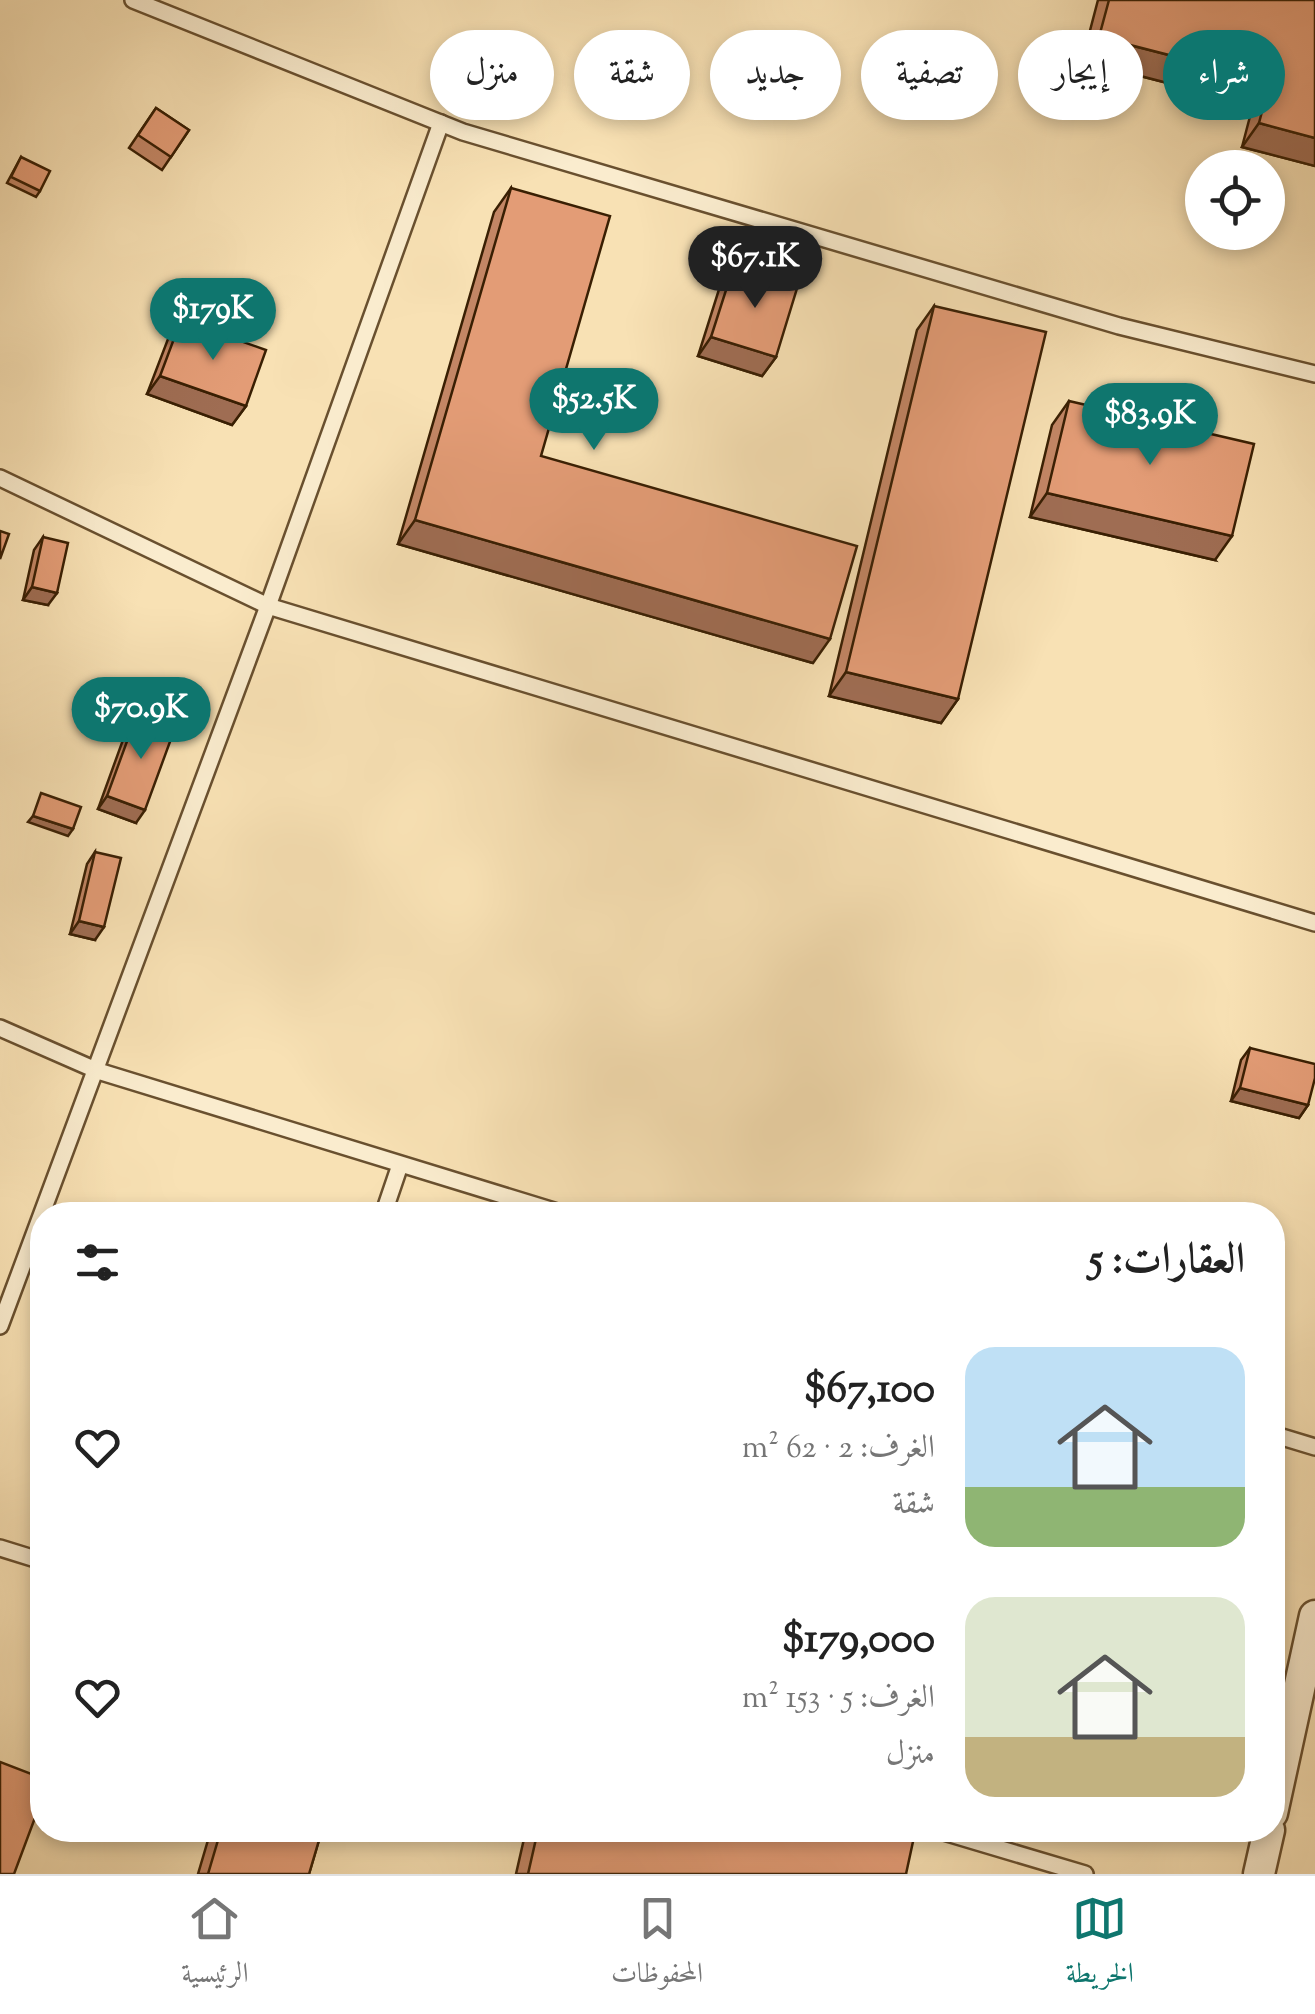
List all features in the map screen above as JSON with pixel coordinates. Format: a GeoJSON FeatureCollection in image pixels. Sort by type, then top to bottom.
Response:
{"type":"FeatureCollection","features":[{"type":"Feature","properties":{"kind":"street"},"geometry":{"type":"LineString","coordinates":[[1285,1753],[1315,1616]]}},
{"type":"Feature","properties":{"kind":"street"},"geometry":{"type":"LineString","coordinates":[[1259,1874],[1266,1842]]}},
{"type":"Feature","properties":{"kind":"lane"},"geometry":{"type":"LineString","coordinates":[[132,0],[441,124],[1119,326],[1315,374]]}},
{"type":"Feature","properties":{"kind":"lane"},"geometry":{"type":"LineString","coordinates":[[47,1202],[441,124]]}},
{"type":"Feature","properties":{"kind":"lane"},"geometry":{"type":"LineString","coordinates":[[0,478],[268,606],[1315,923]]}},
{"type":"Feature","properties":{"kind":"lane"},"geometry":{"type":"LineString","coordinates":[[0,1028],[98,1070],[524,1202]]}},
{"type":"Feature","properties":{"kind":"lane"},"geometry":{"type":"LineString","coordinates":[[387,1202],[400,1165]]}},
{"type":"Feature","properties":{"kind":"lane"},"geometry":{"type":"LineString","coordinates":[[0,1326],[30,1248]]}},
{"type":"Feature","properties":{"kind":"lane"},"geometry":{"type":"LineString","coordinates":[[1285,1438],[1315,1447]]}},
{"type":"Feature","properties":{"kind":"lane"},"geometry":{"type":"LineString","coordinates":[[0,1548],[30,1558]]}},
{"type":"Feature","properties":{"kind":"lane"},"geometry":{"type":"LineString","coordinates":[[977,1842],[1085,1874]]}},
{"type":"Feature","properties":{"kind":"building"},"geometry":{"type":"Polygon","coordinates":[[[1109,0],[1315,0],[1315,138],[1259,123],[1285,120],[1285,30],[1163,30],[1163,53],[1143,48],[1143,30],[1101,30],[1109,0]]]}},
{"type":"Feature","properties":{"kind":"building"},"geometry":{"type":"Polygon","coordinates":[[[156,108],[189,130],[171,157],[138,135],[156,108]]]}},
{"type":"Feature","properties":{"kind":"building"},"geometry":{"type":"Polygon","coordinates":[[[21,157],[50,171],[40,191],[11,177],[21,157]]]}},
{"type":"Feature","properties":{"kind":"building"},"geometry":{"type":"Polygon","coordinates":[[[511,188],[610,216],[541,456],[857,546],[830,639],[415,520],[511,188]]]}},
{"type":"Feature","properties":{"kind":"building"},"geometry":{"type":"Polygon","coordinates":[[[734,265],[798,285],[776,357],[711,337],[734,265]]]}},
{"type":"Feature","properties":{"kind":"building"},"geometry":{"type":"Polygon","coordinates":[[[934,306],[1046,332],[958,699],[846,672],[934,306]]]}},
{"type":"Feature","properties":{"kind":"building"},"geometry":{"type":"Polygon","coordinates":[[[181,320],[266,350],[246,406],[160,376],[181,320]]]}},
{"type":"Feature","properties":{"kind":"building"},"geometry":{"type":"Polygon","coordinates":[[[1069,401],[1254,444],[1232,536],[1047,493],[1069,401]]]}},
{"type":"Feature","properties":{"kind":"building"},"geometry":{"type":"Polygon","coordinates":[[[0,531],[9,534],[0,559],[0,531]]]}},
{"type":"Feature","properties":{"kind":"building"},"geometry":{"type":"Polygon","coordinates":[[[43,537],[68,543],[57,593],[32,587],[43,537]]]}},
{"type":"Feature","properties":{"kind":"building"},"geometry":{"type":"Polygon","coordinates":[[[137,714],[175,728],[145,810],[107,796],[137,714]]]}},
{"type":"Feature","properties":{"kind":"building"},"geometry":{"type":"Polygon","coordinates":[[[41,793],[81,807],[73,829],[33,816],[41,793]]]}},
{"type":"Feature","properties":{"kind":"building"},"geometry":{"type":"Polygon","coordinates":[[[95,852],[121,858],[104,927],[79,921],[95,852]]]}},
{"type":"Feature","properties":{"kind":"building"},"geometry":{"type":"Polygon","coordinates":[[[1250,1048],[1315,1064],[1308,1105],[1240,1088],[1250,1048]]]}},
{"type":"Feature","properties":{"kind":"building"},"geometry":{"type":"Polygon","coordinates":[[[0,1762],[30,1773],[30,1831],[14,1874],[0,1874],[0,1762]]]}},
{"type":"Feature","properties":{"kind":"building"},"geometry":{"type":"Polygon","coordinates":[[[217,1842],[318,1842],[309,1874],[208,1874],[217,1842]]]}},
{"type":"Feature","properties":{"kind":"building"},"geometry":{"type":"Polygon","coordinates":[[[535,1842],[913,1842],[906,1874],[528,1874],[535,1842]]]}}]}
